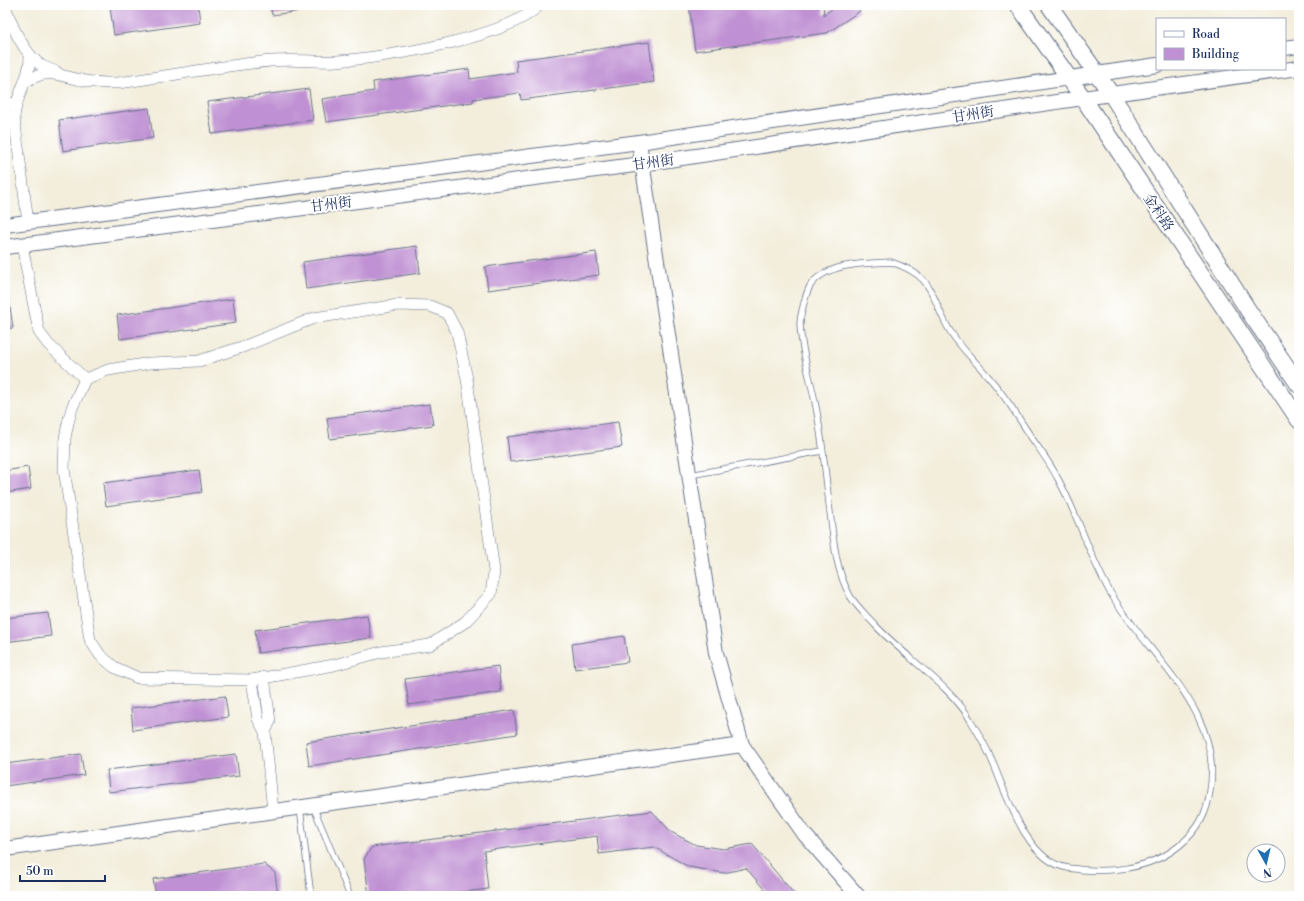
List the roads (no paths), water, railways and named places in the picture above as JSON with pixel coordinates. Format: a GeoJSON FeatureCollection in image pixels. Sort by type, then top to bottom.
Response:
{"type":"FeatureCollection","features":[{"type":"Feature","properties":{"kind":"main road","name":"金科路"},"geometry":{"type":"LineString","coordinates":[[1018,5],[1083,98],[1299,420]]}},
{"type":"Feature","properties":{"kind":"main road","name":"金科路"},"geometry":{"type":"LineString","coordinates":[[1049,5],[1111,94],[1248,310],[1299,386]]}},
{"type":"Feature","properties":{"kind":"street"},"geometry":{"type":"LineString","coordinates":[[5,5],[8,16],[30,55],[42,66],[61,74],[98,83],[118,83],[272,61],[337,61],[381,56],[474,37],[510,24],[534,11],[539,5]]}},
{"type":"Feature","properties":{"kind":"street"},"geometry":{"type":"LineString","coordinates":[[1286,48],[1299,46]]}},
{"type":"Feature","properties":{"kind":"street"},"geometry":{"type":"LineString","coordinates":[[28,222],[14,117],[10,104],[25,82],[30,68],[30,55]]}},
{"type":"Feature","properties":{"kind":"street","name":"甘州街"},"geometry":{"type":"LineString","coordinates":[[5,225],[639,142],[1156,65]]}},
{"type":"Feature","properties":{"kind":"street","name":"甘州街"},"geometry":{"type":"LineString","coordinates":[[1286,70],[1299,68]]}},
{"type":"Feature","properties":{"kind":"street","name":"甘州街"},"geometry":{"type":"LineString","coordinates":[[5,247],[642,164],[1083,98],[1285,70]]}},
{"type":"Feature","properties":{"kind":"street"},"geometry":{"type":"LineString","coordinates":[[25,82],[34,77],[46,74],[61,74]]}},
{"type":"Feature","properties":{"kind":"street"},"geometry":{"type":"LineString","coordinates":[[639,142],[716,653],[742,745],[805,835],[858,896]]}},
{"type":"Feature","properties":{"kind":"street"},"geometry":{"type":"LineString","coordinates":[[22,245],[39,332],[48,344],[85,379]]}},
{"type":"Feature","properties":{"kind":"street"},"geometry":{"type":"LineString","coordinates":[[398,304],[430,306],[447,313],[457,332],[467,379],[494,570],[491,594],[465,622],[430,645],[381,652],[334,664],[264,677],[252,680],[138,678],[114,667],[95,648],[90,640],[64,469],[65,438],[68,423],[75,401],[85,379],[108,370],[150,363],[199,361],[245,346],[314,318],[398,304]]}},
{"type":"Feature","properties":{"kind":"street"},"geometry":{"type":"LineString","coordinates":[[264,677],[270,721],[265,732]]}},
{"type":"Feature","properties":{"kind":"street"},"geometry":{"type":"LineString","coordinates":[[252,680],[258,719],[265,732],[273,811]]}},
{"type":"Feature","properties":{"kind":"street"},"geometry":{"type":"LineString","coordinates":[[5,849],[742,745]]}},
{"type":"Feature","properties":{"kind":"lane"},"geometry":{"type":"LineString","coordinates":[[891,262],[908,267],[922,279],[934,294],[946,326],[956,341],[1000,389],[1042,453],[1058,478],[1109,590],[1129,621],[1184,689],[1211,747],[1212,783],[1209,802],[1196,832],[1167,856],[1150,863],[1116,870],[1065,868],[1049,861],[1037,850],[1011,809],[992,760],[968,715],[945,689],[895,645],[860,609],[850,595],[836,562],[822,451],[816,403],[803,353],[800,319],[810,286],[823,274],[857,263],[891,262]]}},
{"type":"Feature","properties":{"kind":"lane"},"geometry":{"type":"LineString","coordinates":[[689,475],[822,451]]}},
{"type":"Feature","properties":{"kind":"lane"},"geometry":{"type":"LineString","coordinates":[[307,807],[311,896]]}},
{"type":"Feature","properties":{"kind":"lane"},"geometry":{"type":"LineString","coordinates":[[307,807],[350,896]]}}]}
